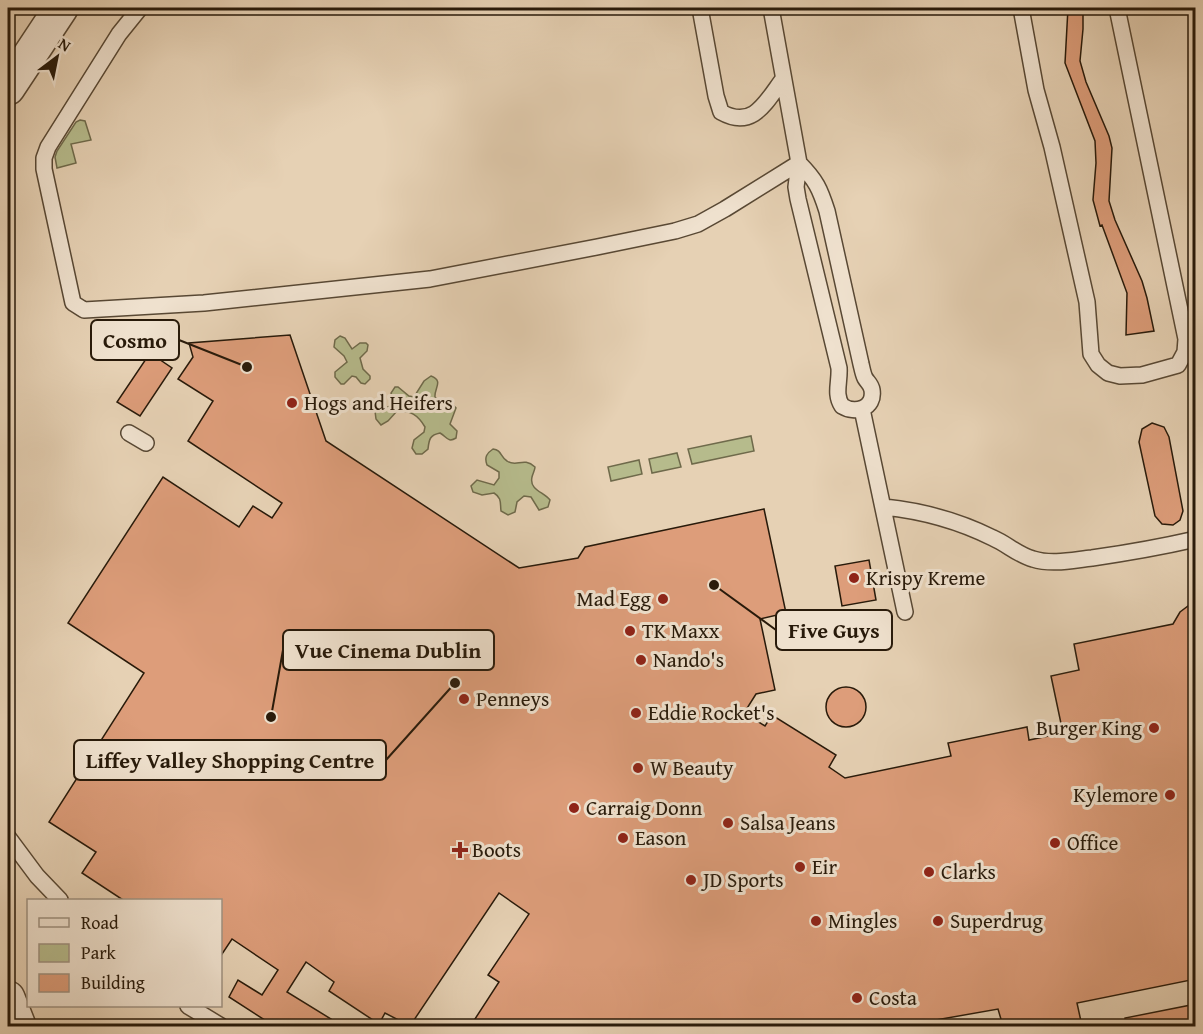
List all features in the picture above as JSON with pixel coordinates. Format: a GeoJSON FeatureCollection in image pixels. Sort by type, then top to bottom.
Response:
{"type":"FeatureCollection","features":[{"type":"Feature","properties":{"kind":"street"},"geometry":{"type":"LineString","coordinates":[[8,88],[61,8]]}},
{"type":"Feature","properties":{"kind":"street"},"geometry":{"type":"LineString","coordinates":[[8,998],[19,1026]]}},
{"type":"Feature","properties":{"kind":"lane"},"geometry":{"type":"LineString","coordinates":[[140,8],[119,34],[54,137],[44,158],[44,169],[73,303],[84,310],[204,303],[430,279],[608,245],[698,224],[799,163]]}},
{"type":"Feature","properties":{"kind":"lane"},"geometry":{"type":"LineString","coordinates":[[700,8],[721,112],[737,119],[752,116],[783,79]]}},
{"type":"Feature","properties":{"kind":"lane"},"geometry":{"type":"LineString","coordinates":[[771,8],[799,163],[796,187],[798,199],[839,368],[840,381],[837,395],[842,406],[853,411],[862,409],[872,399],[872,387],[865,378],[861,364],[827,211],[819,187],[799,163]]}},
{"type":"Feature","properties":{"kind":"lane"},"geometry":{"type":"LineString","coordinates":[[1021,8],[1036,90],[1052,147],[1087,302],[1091,354],[1098,365],[1108,373],[1120,376],[1142,375],[1178,364],[1185,352],[1186,339],[1117,8]]}},
{"type":"Feature","properties":{"kind":"lane"},"geometry":{"type":"LineString","coordinates":[[862,409],[905,612]]}},
{"type":"Feature","properties":{"kind":"lane"},"geometry":{"type":"LineString","coordinates":[[129,433],[146,443]]}},
{"type":"Feature","properties":{"kind":"lane"},"geometry":{"type":"LineString","coordinates":[[884,507],[917,510],[957,523],[995,538],[1032,559],[1048,562],[1128,553],[1196,539]]}},
{"type":"Feature","properties":{"kind":"lane"},"geometry":{"type":"LineString","coordinates":[[8,837],[37,876],[59,899]]}},
{"type":"Feature","properties":{"kind":"lane"},"geometry":{"type":"LineString","coordinates":[[191,1007],[221,1026]]}},
{"type":"Feature","properties":{"kind":"green space"},"geometry":{"type":"Polygon","coordinates":[[[85,121],[91,140],[71,144],[76,163],[57,168],[55,157],[57,151],[76,122],[85,121]]]}},
{"type":"Feature","properties":{"kind":"green space"},"geometry":{"type":"Polygon","coordinates":[[[340,336],[345,338],[352,349],[360,343],[368,345],[367,351],[360,358],[363,369],[370,376],[365,384],[352,376],[341,384],[335,377],[335,372],[347,362],[334,347],[335,340],[340,336]]]}},
{"type":"Feature","properties":{"kind":"green space"},"geometry":{"type":"Polygon","coordinates":[[[431,376],[438,382],[435,397],[440,402],[451,403],[456,408],[450,424],[457,431],[456,438],[449,440],[440,433],[434,435],[428,449],[422,454],[416,454],[412,448],[414,440],[424,432],[425,427],[420,419],[410,412],[397,411],[381,425],[376,419],[375,411],[378,408],[387,407],[394,401],[391,393],[395,387],[414,397],[424,381],[431,376]]]}},
{"type":"Feature","properties":{"kind":"green space"},"geometry":{"type":"Polygon","coordinates":[[[751,436],[754,451],[692,464],[688,449],[751,436]]]}},
{"type":"Feature","properties":{"kind":"green space"},"geometry":{"type":"Polygon","coordinates":[[[493,449],[511,463],[527,462],[535,467],[532,477],[533,485],[550,500],[548,507],[539,510],[531,497],[524,496],[517,502],[515,512],[508,515],[501,511],[499,499],[494,493],[482,495],[473,492],[471,486],[477,480],[494,485],[499,478],[499,472],[486,462],[489,452],[493,449]]]}},
{"type":"Feature","properties":{"kind":"green space"},"geometry":{"type":"Polygon","coordinates":[[[677,453],[681,467],[652,473],[649,459],[677,453]]]}},
{"type":"Feature","properties":{"kind":"green space"},"geometry":{"type":"Polygon","coordinates":[[[639,460],[642,474],[611,481],[608,467],[639,460]]]}},
{"type":"Feature","properties":{"kind":"building"},"geometry":{"type":"Polygon","coordinates":[[[1068,8],[1083,8],[1080,61],[1112,148],[1109,201],[1142,281],[1154,331],[1126,335],[1127,293],[1102,225],[1100,226],[1093,200],[1095,141],[1065,63],[1068,8]]]}},
{"type":"Feature","properties":{"kind":"building"},"geometry":{"type":"Polygon","coordinates":[[[290,335],[326,441],[519,568],[578,558],[585,547],[764,509],[786,613],[760,619],[775,690],[756,694],[744,713],[765,726],[772,715],[836,755],[829,767],[845,778],[951,756],[948,743],[1027,727],[1029,740],[1063,733],[1051,676],[1079,670],[1074,644],[1173,624],[1180,612],[1192,603],[1196,604],[1196,979],[1077,1003],[1082,1026],[1003,1026],[998,1009],[902,1026],[481,1026],[473,1022],[499,982],[488,975],[529,914],[499,893],[410,1026],[385,1013],[379,1024],[329,991],[334,982],[306,962],[287,992],[331,1019],[327,1026],[274,1026],[229,997],[238,980],[262,995],[278,970],[232,939],[222,954],[222,899],[121,899],[82,873],[96,852],[49,822],[144,673],[68,623],[163,477],[239,527],[253,506],[272,518],[282,503],[188,441],[213,401],[178,379],[193,357],[189,343],[290,335]]]}},
{"type":"Feature","properties":{"kind":"building"},"geometry":{"type":"Polygon","coordinates":[[[150,353],[172,368],[140,416],[117,402],[150,353]]]}},
{"type":"Feature","properties":{"kind":"building"},"geometry":{"type":"Polygon","coordinates":[[[1152,423],[1164,427],[1169,437],[1183,511],[1180,520],[1173,525],[1162,524],[1155,516],[1139,442],[1142,429],[1152,423]]]}},
{"type":"Feature","properties":{"kind":"building","name":"Krispy Kreme"},"geometry":{"type":"Polygon","coordinates":[[[869,560],[876,600],[842,606],[835,566],[869,560]]]}},
{"type":"Feature","properties":{"kind":"building"},"geometry":{"type":"Polygon","coordinates":[[[846,687],[860,693],[866,707],[860,721],[846,727],[832,721],[826,707],[832,693],[846,687]]]}},
{"type":"Feature","properties":{"kind":"building"},"geometry":{"type":"Polygon","coordinates":[[[1196,1004],[1196,1026],[1126,1026],[1125,1018],[1196,1004]]]}},
{"type":"Feature","properties":{"kind":"place","name":"Cosmo"},"geometry":{"type":"Point","coordinates":[247,367]}},
{"type":"Feature","properties":{"kind":"place","name":"Hogs and Heifers"},"geometry":{"type":"Point","coordinates":[292,403]}},
{"type":"Feature","properties":{"kind":"place","name":"Krispy Kreme"},"geometry":{"type":"Point","coordinates":[854,578]}},
{"type":"Feature","properties":{"kind":"place","name":"Five Guys"},"geometry":{"type":"Point","coordinates":[714,585]}},
{"type":"Feature","properties":{"kind":"place","name":"Mad Egg"},"geometry":{"type":"Point","coordinates":[663,599]}},
{"type":"Feature","properties":{"kind":"place","name":"TK Maxx"},"geometry":{"type":"Point","coordinates":[630,631]}},
{"type":"Feature","properties":{"kind":"place","name":"Nando's"},"geometry":{"type":"Point","coordinates":[641,660]}},
{"type":"Feature","properties":{"kind":"place","name":"Liffey Valley Shopping Centre"},"geometry":{"type":"Point","coordinates":[455,683]}},
{"type":"Feature","properties":{"kind":"place","name":"Penneys"},"geometry":{"type":"Point","coordinates":[464,699]}},
{"type":"Feature","properties":{"kind":"place","name":"Eddie Rocket's"},"geometry":{"type":"Point","coordinates":[636,713]}},
{"type":"Feature","properties":{"kind":"place","name":"Vue Cinema Dublin"},"geometry":{"type":"Point","coordinates":[271,717]}},
{"type":"Feature","properties":{"kind":"place","name":"Burger King"},"geometry":{"type":"Point","coordinates":[1154,728]}},
{"type":"Feature","properties":{"kind":"place","name":"W Beauty"},"geometry":{"type":"Point","coordinates":[638,768]}},
{"type":"Feature","properties":{"kind":"place","name":"Kylemore"},"geometry":{"type":"Point","coordinates":[1170,795]}},
{"type":"Feature","properties":{"kind":"place","name":"Carraig Donn"},"geometry":{"type":"Point","coordinates":[574,808]}},
{"type":"Feature","properties":{"kind":"place","name":"Salsa Jeans"},"geometry":{"type":"Point","coordinates":[728,823]}},
{"type":"Feature","properties":{"kind":"place","name":"Eason"},"geometry":{"type":"Point","coordinates":[623,838]}},
{"type":"Feature","properties":{"kind":"place","name":"Office"},"geometry":{"type":"Point","coordinates":[1055,843]}},
{"type":"Feature","properties":{"kind":"place","name":"Boots"},"geometry":{"type":"Point","coordinates":[460,850]}},
{"type":"Feature","properties":{"kind":"place","name":"Eir"},"geometry":{"type":"Point","coordinates":[800,867]}},
{"type":"Feature","properties":{"kind":"place","name":"Clarks"},"geometry":{"type":"Point","coordinates":[929,872]}},
{"type":"Feature","properties":{"kind":"place","name":"JD Sports"},"geometry":{"type":"Point","coordinates":[691,880]}},
{"type":"Feature","properties":{"kind":"place","name":"Mingles"},"geometry":{"type":"Point","coordinates":[816,921]}},
{"type":"Feature","properties":{"kind":"place","name":"Superdrug"},"geometry":{"type":"Point","coordinates":[938,921]}},
{"type":"Feature","properties":{"kind":"place","name":"Costa"},"geometry":{"type":"Point","coordinates":[857,998]}}]}
